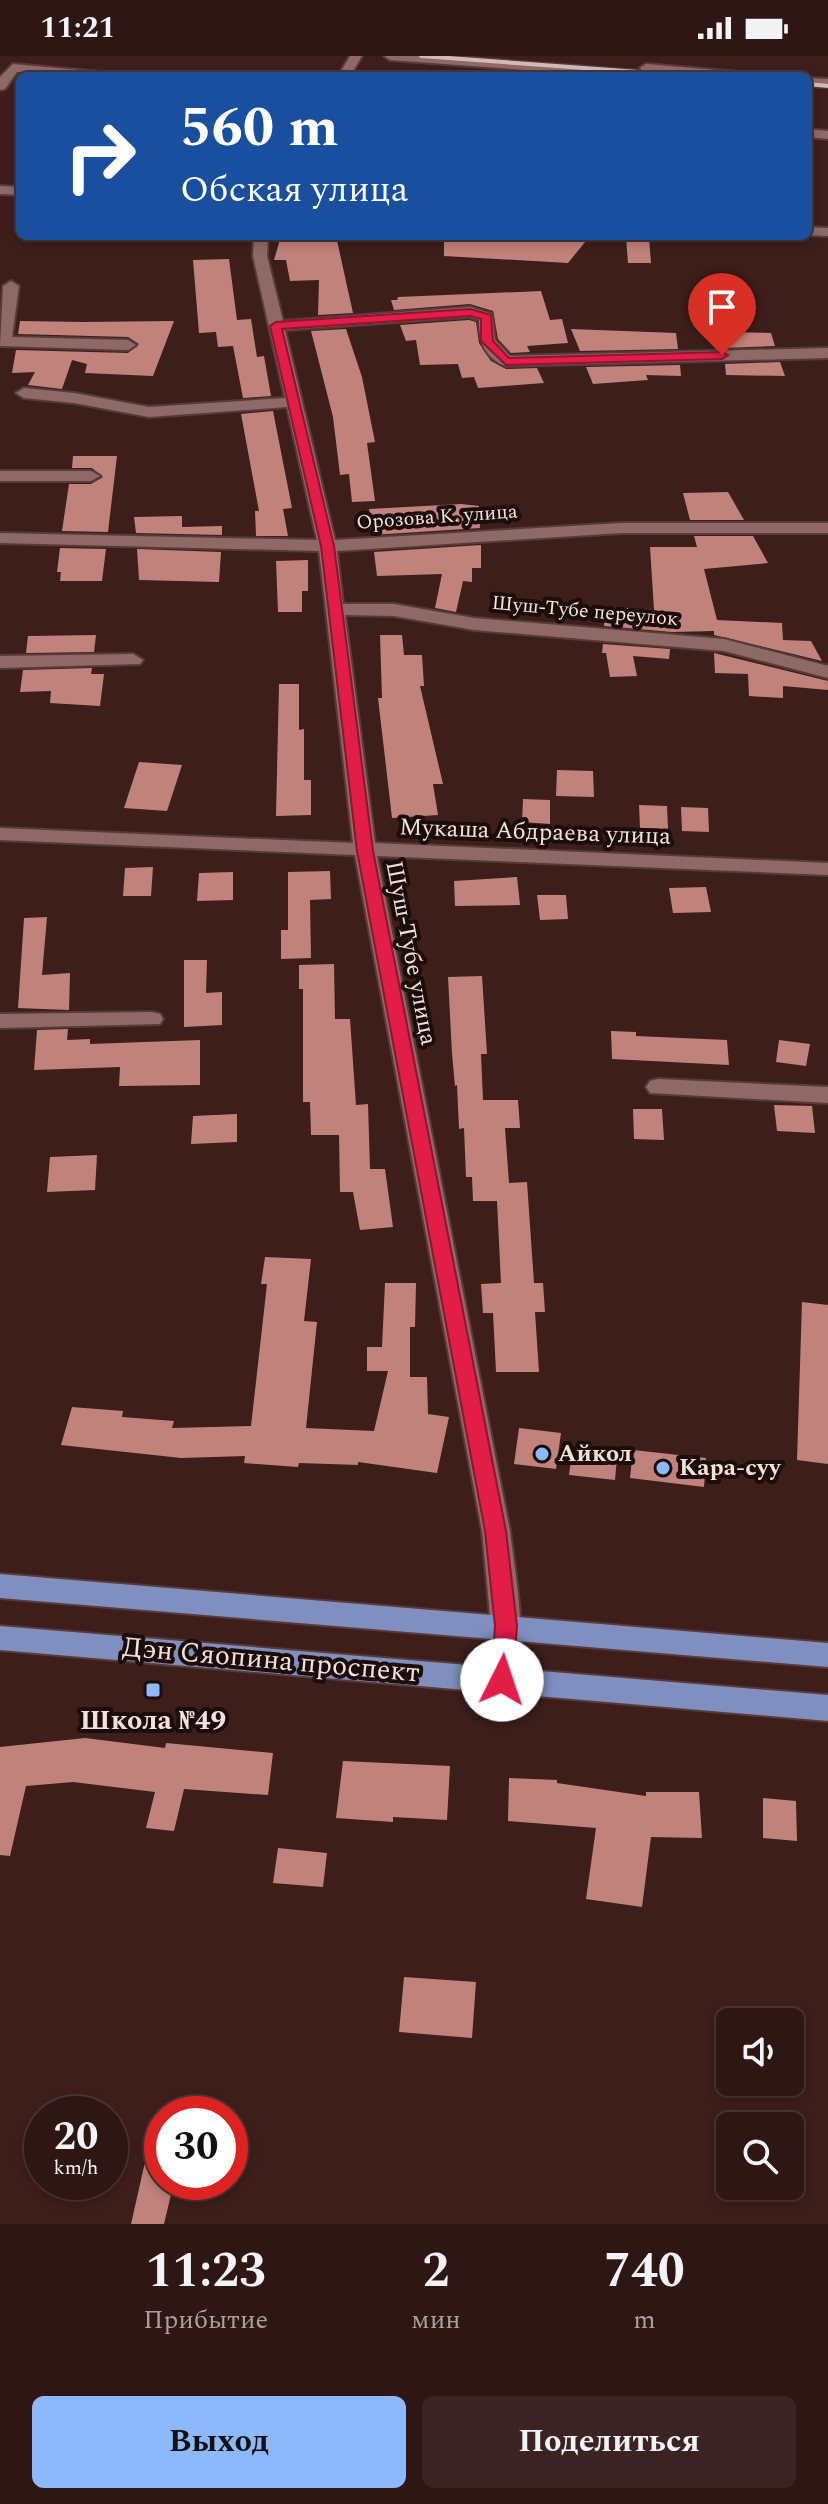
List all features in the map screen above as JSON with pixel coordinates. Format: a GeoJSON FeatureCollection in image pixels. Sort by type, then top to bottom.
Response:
{"type":"FeatureCollection","features":[{"type":"Feature","properties":{"kind":"main road","name":"Дэн Сяопина проспект"},"geometry":{"type":"LineString","coordinates":[[0,1586],[828,1655]]}},
{"type":"Feature","properties":{"kind":"main road","name":"Дэн Сяопина проспект"},"geometry":{"type":"LineString","coordinates":[[0,1638],[828,1708]]}},
{"type":"Feature","properties":{"kind":"street"},"geometry":{"type":"LineString","coordinates":[[390,56],[606,72]]}},
{"type":"Feature","properties":{"kind":"street"},"geometry":{"type":"LineString","coordinates":[[497,56],[691,72]]}},
{"type":"Feature","properties":{"kind":"street"},"geometry":{"type":"LineString","coordinates":[[0,86],[13,68],[58,72]]}},
{"type":"Feature","properties":{"kind":"street","name":"Шуш-Тубе улица"},"geometry":{"type":"LineString","coordinates":[[261,240],[260,256],[327,546],[365,851],[496,1531],[506,1626],[502,1680]]}},
{"type":"Feature","properties":{"kind":"street"},"geometry":{"type":"LineString","coordinates":[[11,286],[2,342],[128,345]]}},
{"type":"Feature","properties":{"kind":"street"},"geometry":{"type":"LineString","coordinates":[[276,326],[470,312],[487,317],[487,341],[506,361],[828,353]]}},
{"type":"Feature","properties":{"kind":"street"},"geometry":{"type":"LineString","coordinates":[[24,393],[74,398],[149,412],[294,402]]}},
{"type":"Feature","properties":{"kind":"street"},"geometry":{"type":"LineString","coordinates":[[0,476],[91,476]]}},
{"type":"Feature","properties":{"kind":"street","name":"Орозова К. улица"},"geometry":{"type":"LineString","coordinates":[[0,538],[327,546],[622,528],[828,528]]}},
{"type":"Feature","properties":{"kind":"street","name":"Шуш-Тубе переулок"},"geometry":{"type":"LineString","coordinates":[[335,609],[394,610],[474,624],[724,645],[828,672]]}},
{"type":"Feature","properties":{"kind":"street"},"geometry":{"type":"LineString","coordinates":[[0,662],[133,660]]}},
{"type":"Feature","properties":{"kind":"street","name":"Мукаша Абдраева улица"},"geometry":{"type":"LineString","coordinates":[[0,834],[828,869]]}},
{"type":"Feature","properties":{"kind":"street"},"geometry":{"type":"LineString","coordinates":[[0,1021],[152,1019]]}},
{"type":"Feature","properties":{"kind":"street"},"geometry":{"type":"LineString","coordinates":[[658,1087],[828,1095]]}},
{"type":"Feature","properties":{"kind":"building"},"geometry":{"type":"Polygon","coordinates":[[[280,240],[337,240],[353,313],[318,315],[319,280],[290,281],[286,260],[274,260],[280,240]]]}},
{"type":"Feature","properties":{"kind":"building"},"geometry":{"type":"Polygon","coordinates":[[[444,240],[587,240],[568,263],[444,256],[444,240]]]}},
{"type":"Feature","properties":{"kind":"building"},"geometry":{"type":"Polygon","coordinates":[[[626,240],[649,240],[651,263],[628,263],[626,240]]]}},
{"type":"Feature","properties":{"kind":"building"},"geometry":{"type":"Polygon","coordinates":[[[229,259],[237,320],[251,319],[257,357],[264,356],[271,396],[243,398],[233,346],[218,347],[216,332],[199,333],[193,260],[229,259]]]}},
{"type":"Feature","properties":{"kind":"building"},"geometry":{"type":"Polygon","coordinates":[[[541,291],[550,320],[562,319],[568,343],[527,346],[530,352],[511,353],[498,339],[493,311],[470,304],[394,310],[391,300],[398,297],[541,291]]]}},
{"type":"Feature","properties":{"kind":"building"},"geometry":{"type":"Polygon","coordinates":[[[20,321],[174,321],[153,376],[85,373],[87,364],[72,360],[62,389],[28,385],[35,372],[12,373],[16,350],[128,353],[139,344],[128,337],[18,334],[20,321]]]}},
{"type":"Feature","properties":{"kind":"building"},"geometry":{"type":"Polygon","coordinates":[[[476,322],[479,343],[491,361],[506,369],[537,368],[544,383],[478,388],[474,377],[462,378],[458,364],[420,365],[416,340],[406,341],[400,325],[476,322]]]}},
{"type":"Feature","properties":{"kind":"building"},"geometry":{"type":"Polygon","coordinates":[[[346,329],[362,377],[375,442],[367,443],[375,501],[352,502],[349,474],[340,475],[333,417],[311,331],[346,329]]]}},
{"type":"Feature","properties":{"kind":"building"},"geometry":{"type":"Polygon","coordinates":[[[571,329],[676,333],[678,349],[580,351],[571,329]]]}},
{"type":"Feature","properties":{"kind":"building"},"geometry":{"type":"Polygon","coordinates":[[[722,332],[771,333],[775,346],[723,348],[722,332]]]}},
{"type":"Feature","properties":{"kind":"building"},"geometry":{"type":"Polygon","coordinates":[[[780,362],[785,376],[726,375],[725,364],[780,362]]]}},
{"type":"Feature","properties":{"kind":"building"},"geometry":{"type":"Polygon","coordinates":[[[680,365],[681,376],[646,375],[648,380],[593,384],[586,367],[680,365]]]}},
{"type":"Feature","properties":{"kind":"building"},"geometry":{"type":"Polygon","coordinates":[[[273,411],[292,508],[283,509],[288,536],[256,536],[255,511],[259,511],[241,414],[273,411]]]}},
{"type":"Feature","properties":{"kind":"building"},"geometry":{"type":"Polygon","coordinates":[[[73,456],[117,456],[108,532],[62,531],[69,484],[91,484],[103,477],[92,468],[72,468],[73,456]]]}},
{"type":"Feature","properties":{"kind":"building"},"geometry":{"type":"Polygon","coordinates":[[[728,492],[744,520],[690,520],[683,493],[728,492]]]}},
{"type":"Feature","properties":{"kind":"building"},"geometry":{"type":"Polygon","coordinates":[[[461,504],[479,506],[480,528],[372,535],[369,509],[461,504]]]}},
{"type":"Feature","properties":{"kind":"building"},"geometry":{"type":"Polygon","coordinates":[[[182,516],[182,527],[222,526],[222,535],[136,533],[134,517],[182,516]]]}},
{"type":"Feature","properties":{"kind":"building"},"geometry":{"type":"Polygon","coordinates":[[[694,536],[753,536],[768,563],[704,569],[717,620],[782,623],[783,640],[811,641],[822,661],[714,635],[714,631],[672,632],[604,626],[605,607],[654,610],[650,547],[697,547],[694,536]]]}},
{"type":"Feature","properties":{"kind":"building"},"geometry":{"type":"Polygon","coordinates":[[[481,545],[481,568],[472,568],[472,582],[463,581],[456,612],[435,608],[442,574],[377,576],[374,552],[481,545]]]}},
{"type":"Feature","properties":{"kind":"building"},"geometry":{"type":"Polygon","coordinates":[[[60,548],[106,549],[102,581],[60,581],[61,572],[57,572],[60,548]]]}},
{"type":"Feature","properties":{"kind":"building"},"geometry":{"type":"Polygon","coordinates":[[[137,549],[221,552],[219,582],[139,580],[137,549]]]}},
{"type":"Feature","properties":{"kind":"building"},"geometry":{"type":"Polygon","coordinates":[[[308,560],[308,591],[302,591],[302,612],[278,612],[276,561],[308,560]]]}},
{"type":"Feature","properties":{"kind":"building"},"geometry":{"type":"Polygon","coordinates":[[[96,635],[94,652],[26,653],[28,636],[96,635]]]}},
{"type":"Feature","properties":{"kind":"building"},"geometry":{"type":"Polygon","coordinates":[[[380,635],[402,635],[404,655],[422,655],[424,686],[420,686],[443,784],[433,784],[438,815],[392,818],[378,698],[382,698],[380,635]]]}},
{"type":"Feature","properties":{"kind":"building"},"geometry":{"type":"Polygon","coordinates":[[[603,644],[670,649],[669,659],[633,656],[637,676],[610,677],[606,653],[602,653],[603,644]]]}},
{"type":"Feature","properties":{"kind":"building"},"geometry":{"type":"Polygon","coordinates":[[[714,653],[828,681],[828,690],[783,686],[783,698],[749,696],[748,674],[715,673],[714,653]]]}},
{"type":"Feature","properties":{"kind":"building"},"geometry":{"type":"Polygon","coordinates":[[[92,668],[91,674],[104,674],[100,706],[50,703],[51,691],[20,692],[23,670],[92,668]]]}},
{"type":"Feature","properties":{"kind":"building"},"geometry":{"type":"Polygon","coordinates":[[[279,684],[299,684],[299,730],[304,729],[304,780],[311,780],[311,815],[276,816],[279,684]]]}},
{"type":"Feature","properties":{"kind":"building"},"geometry":{"type":"Polygon","coordinates":[[[139,762],[182,765],[167,811],[124,808],[139,762]]]}},
{"type":"Feature","properties":{"kind":"building"},"geometry":{"type":"Polygon","coordinates":[[[557,770],[593,771],[594,797],[556,796],[557,770]]]}},
{"type":"Feature","properties":{"kind":"building"},"geometry":{"type":"Polygon","coordinates":[[[523,799],[550,800],[550,824],[522,822],[523,799]]]}},
{"type":"Feature","properties":{"kind":"building"},"geometry":{"type":"Polygon","coordinates":[[[639,805],[667,806],[668,829],[640,828],[639,805]]]}},
{"type":"Feature","properties":{"kind":"building"},"geometry":{"type":"Polygon","coordinates":[[[681,807],[708,808],[709,832],[682,831],[681,807]]]}},
{"type":"Feature","properties":{"kind":"building"},"geometry":{"type":"Polygon","coordinates":[[[153,867],[151,896],[123,896],[125,868],[153,867]]]}},
{"type":"Feature","properties":{"kind":"building"},"geometry":{"type":"Polygon","coordinates":[[[330,871],[331,899],[310,900],[311,958],[281,959],[281,930],[288,930],[288,872],[330,871]]]}},
{"type":"Feature","properties":{"kind":"building"},"geometry":{"type":"Polygon","coordinates":[[[233,872],[233,900],[197,901],[199,873],[233,872]]]}},
{"type":"Feature","properties":{"kind":"building"},"geometry":{"type":"Polygon","coordinates":[[[517,877],[520,905],[455,906],[454,881],[517,877]]]}},
{"type":"Feature","properties":{"kind":"building"},"geometry":{"type":"Polygon","coordinates":[[[706,887],[711,912],[673,913],[669,888],[706,887]]]}},
{"type":"Feature","properties":{"kind":"building"},"geometry":{"type":"Polygon","coordinates":[[[537,895],[566,895],[568,919],[540,920],[537,895]]]}},
{"type":"Feature","properties":{"kind":"building"},"geometry":{"type":"Polygon","coordinates":[[[47,917],[42,975],[70,973],[69,1010],[18,1008],[24,918],[47,917]]]}},
{"type":"Feature","properties":{"kind":"building"},"geometry":{"type":"Polygon","coordinates":[[[184,960],[207,960],[206,993],[222,992],[222,1025],[184,1027],[184,960]]]}},
{"type":"Feature","properties":{"kind":"building"},"geometry":{"type":"Polygon","coordinates":[[[334,964],[335,1019],[350,1019],[356,1105],[368,1104],[370,1169],[385,1169],[393,1227],[360,1230],[353,1192],[340,1192],[339,1135],[311,1135],[310,1102],[303,1102],[303,989],[299,989],[299,965],[334,964]]]}},
{"type":"Feature","properties":{"kind":"building"},"geometry":{"type":"Polygon","coordinates":[[[482,976],[487,1054],[481,1054],[483,1100],[518,1100],[520,1128],[505,1128],[509,1183],[527,1182],[534,1283],[543,1283],[545,1312],[535,1312],[539,1372],[496,1372],[493,1313],[483,1313],[481,1284],[501,1283],[497,1201],[473,1201],[472,1177],[466,1177],[464,1128],[459,1129],[452,1054],[448,977],[482,976]]]}},
{"type":"Feature","properties":{"kind":"building"},"geometry":{"type":"Polygon","coordinates":[[[68,1029],[67,1040],[90,1039],[90,1044],[200,1040],[200,1085],[119,1086],[120,1067],[34,1070],[37,1030],[68,1029]]]}},
{"type":"Feature","properties":{"kind":"building"},"geometry":{"type":"Polygon","coordinates":[[[611,1031],[636,1032],[636,1036],[727,1040],[729,1065],[612,1059],[611,1031]]]}},
{"type":"Feature","properties":{"kind":"building"},"geometry":{"type":"Polygon","coordinates":[[[779,1040],[810,1044],[806,1066],[776,1062],[779,1040]]]}},
{"type":"Feature","properties":{"kind":"building"},"geometry":{"type":"Polygon","coordinates":[[[774,1105],[812,1106],[815,1133],[777,1131],[774,1105]]]}},
{"type":"Feature","properties":{"kind":"building"},"geometry":{"type":"Polygon","coordinates":[[[633,1109],[662,1109],[664,1140],[634,1139],[633,1109]]]}},
{"type":"Feature","properties":{"kind":"building"},"geometry":{"type":"Polygon","coordinates":[[[237,1114],[237,1142],[191,1144],[193,1116],[237,1114]]]}},
{"type":"Feature","properties":{"kind":"building"},"geometry":{"type":"Polygon","coordinates":[[[97,1155],[95,1190],[47,1192],[50,1157],[97,1155]]]}},
{"type":"Feature","properties":{"kind":"building"},"geometry":{"type":"Polygon","coordinates":[[[265,1257],[311,1259],[304,1321],[317,1322],[306,1428],[374,1431],[388,1371],[367,1371],[367,1347],[382,1347],[385,1283],[416,1283],[415,1327],[410,1327],[410,1377],[427,1377],[428,1414],[449,1417],[437,1473],[358,1462],[358,1465],[299,1463],[298,1467],[244,1463],[245,1456],[181,1458],[61,1445],[72,1407],[123,1411],[122,1417],[174,1421],[172,1428],[251,1426],[267,1284],[261,1284],[265,1257]]]}},
{"type":"Feature","properties":{"kind":"building"},"geometry":{"type":"Polygon","coordinates":[[[802,1302],[828,1305],[828,1464],[797,1460],[802,1302]]]}},
{"type":"Feature","properties":{"kind":"building"},"geometry":{"type":"Polygon","coordinates":[[[519,1428],[561,1433],[556,1469],[514,1464],[519,1428]]]}},
{"type":"Feature","properties":{"kind":"building"},"geometry":{"type":"Polygon","coordinates":[[[633,1450],[706,1458],[704,1487],[630,1478],[633,1450]]]}},
{"type":"Feature","properties":{"kind":"building"},"geometry":{"type":"Polygon","coordinates":[[[572,1452],[617,1457],[615,1480],[569,1475],[572,1452]]]}},
{"type":"Feature","properties":{"kind":"building"},"geometry":{"type":"Polygon","coordinates":[[[85,1738],[165,1748],[166,1743],[273,1753],[268,1795],[184,1789],[174,1831],[146,1828],[155,1792],[73,1782],[26,1786],[10,1856],[0,1855],[0,1747],[85,1738]]]}},
{"type":"Feature","properties":{"kind":"building"},"geometry":{"type":"Polygon","coordinates":[[[343,1761],[450,1766],[447,1820],[393,1817],[393,1822],[336,1818],[343,1761]]]}},
{"type":"Feature","properties":{"kind":"building"},"geometry":{"type":"Polygon","coordinates":[[[509,1778],[557,1780],[557,1783],[646,1796],[646,1792],[699,1792],[702,1838],[651,1837],[642,1907],[586,1899],[596,1828],[508,1821],[509,1778]]]}},
{"type":"Feature","properties":{"kind":"building"},"geometry":{"type":"Polygon","coordinates":[[[763,1798],[796,1801],[797,1841],[763,1838],[763,1798]]]}},
{"type":"Feature","properties":{"kind":"building"},"geometry":{"type":"Polygon","coordinates":[[[278,1848],[327,1853],[323,1887],[273,1883],[278,1848]]]}},
{"type":"Feature","properties":{"kind":"building"},"geometry":{"type":"Polygon","coordinates":[[[404,1977],[476,1982],[472,2038],[399,2032],[404,1977]]]}},
{"type":"Feature","properties":{"kind":"building"},"geometry":{"type":"Polygon","coordinates":[[[144,2166],[144,2200],[170,2200],[164,2224],[131,2224],[144,2166]]]}},
{"type":"Feature","properties":{"kind":"railway"},"geometry":{"type":"LineString","coordinates":[[421,56],[639,72]]}},
{"type":"Feature","properties":{"kind":"railway"},"geometry":{"type":"LineString","coordinates":[[812,84],[828,86]]}},
{"type":"Feature","properties":{"kind":"place","name":"Айкол"},"geometry":{"type":"Point","coordinates":[542,1454]}},
{"type":"Feature","properties":{"kind":"place","name":"Кара-суу"},"geometry":{"type":"Point","coordinates":[663,1468]}},
{"type":"Feature","properties":{"kind":"place","name":"Школа №49"},"geometry":{"type":"Point","coordinates":[153,1690]}},
{"type":"Feature","properties":{"kind":"route"},"geometry":{"type":"LineString","coordinates":[[502,1680],[506,1626],[496,1531],[365,851],[327,546],[276,326],[470,312],[487,317],[487,341],[506,361],[722,355]]}}]}
